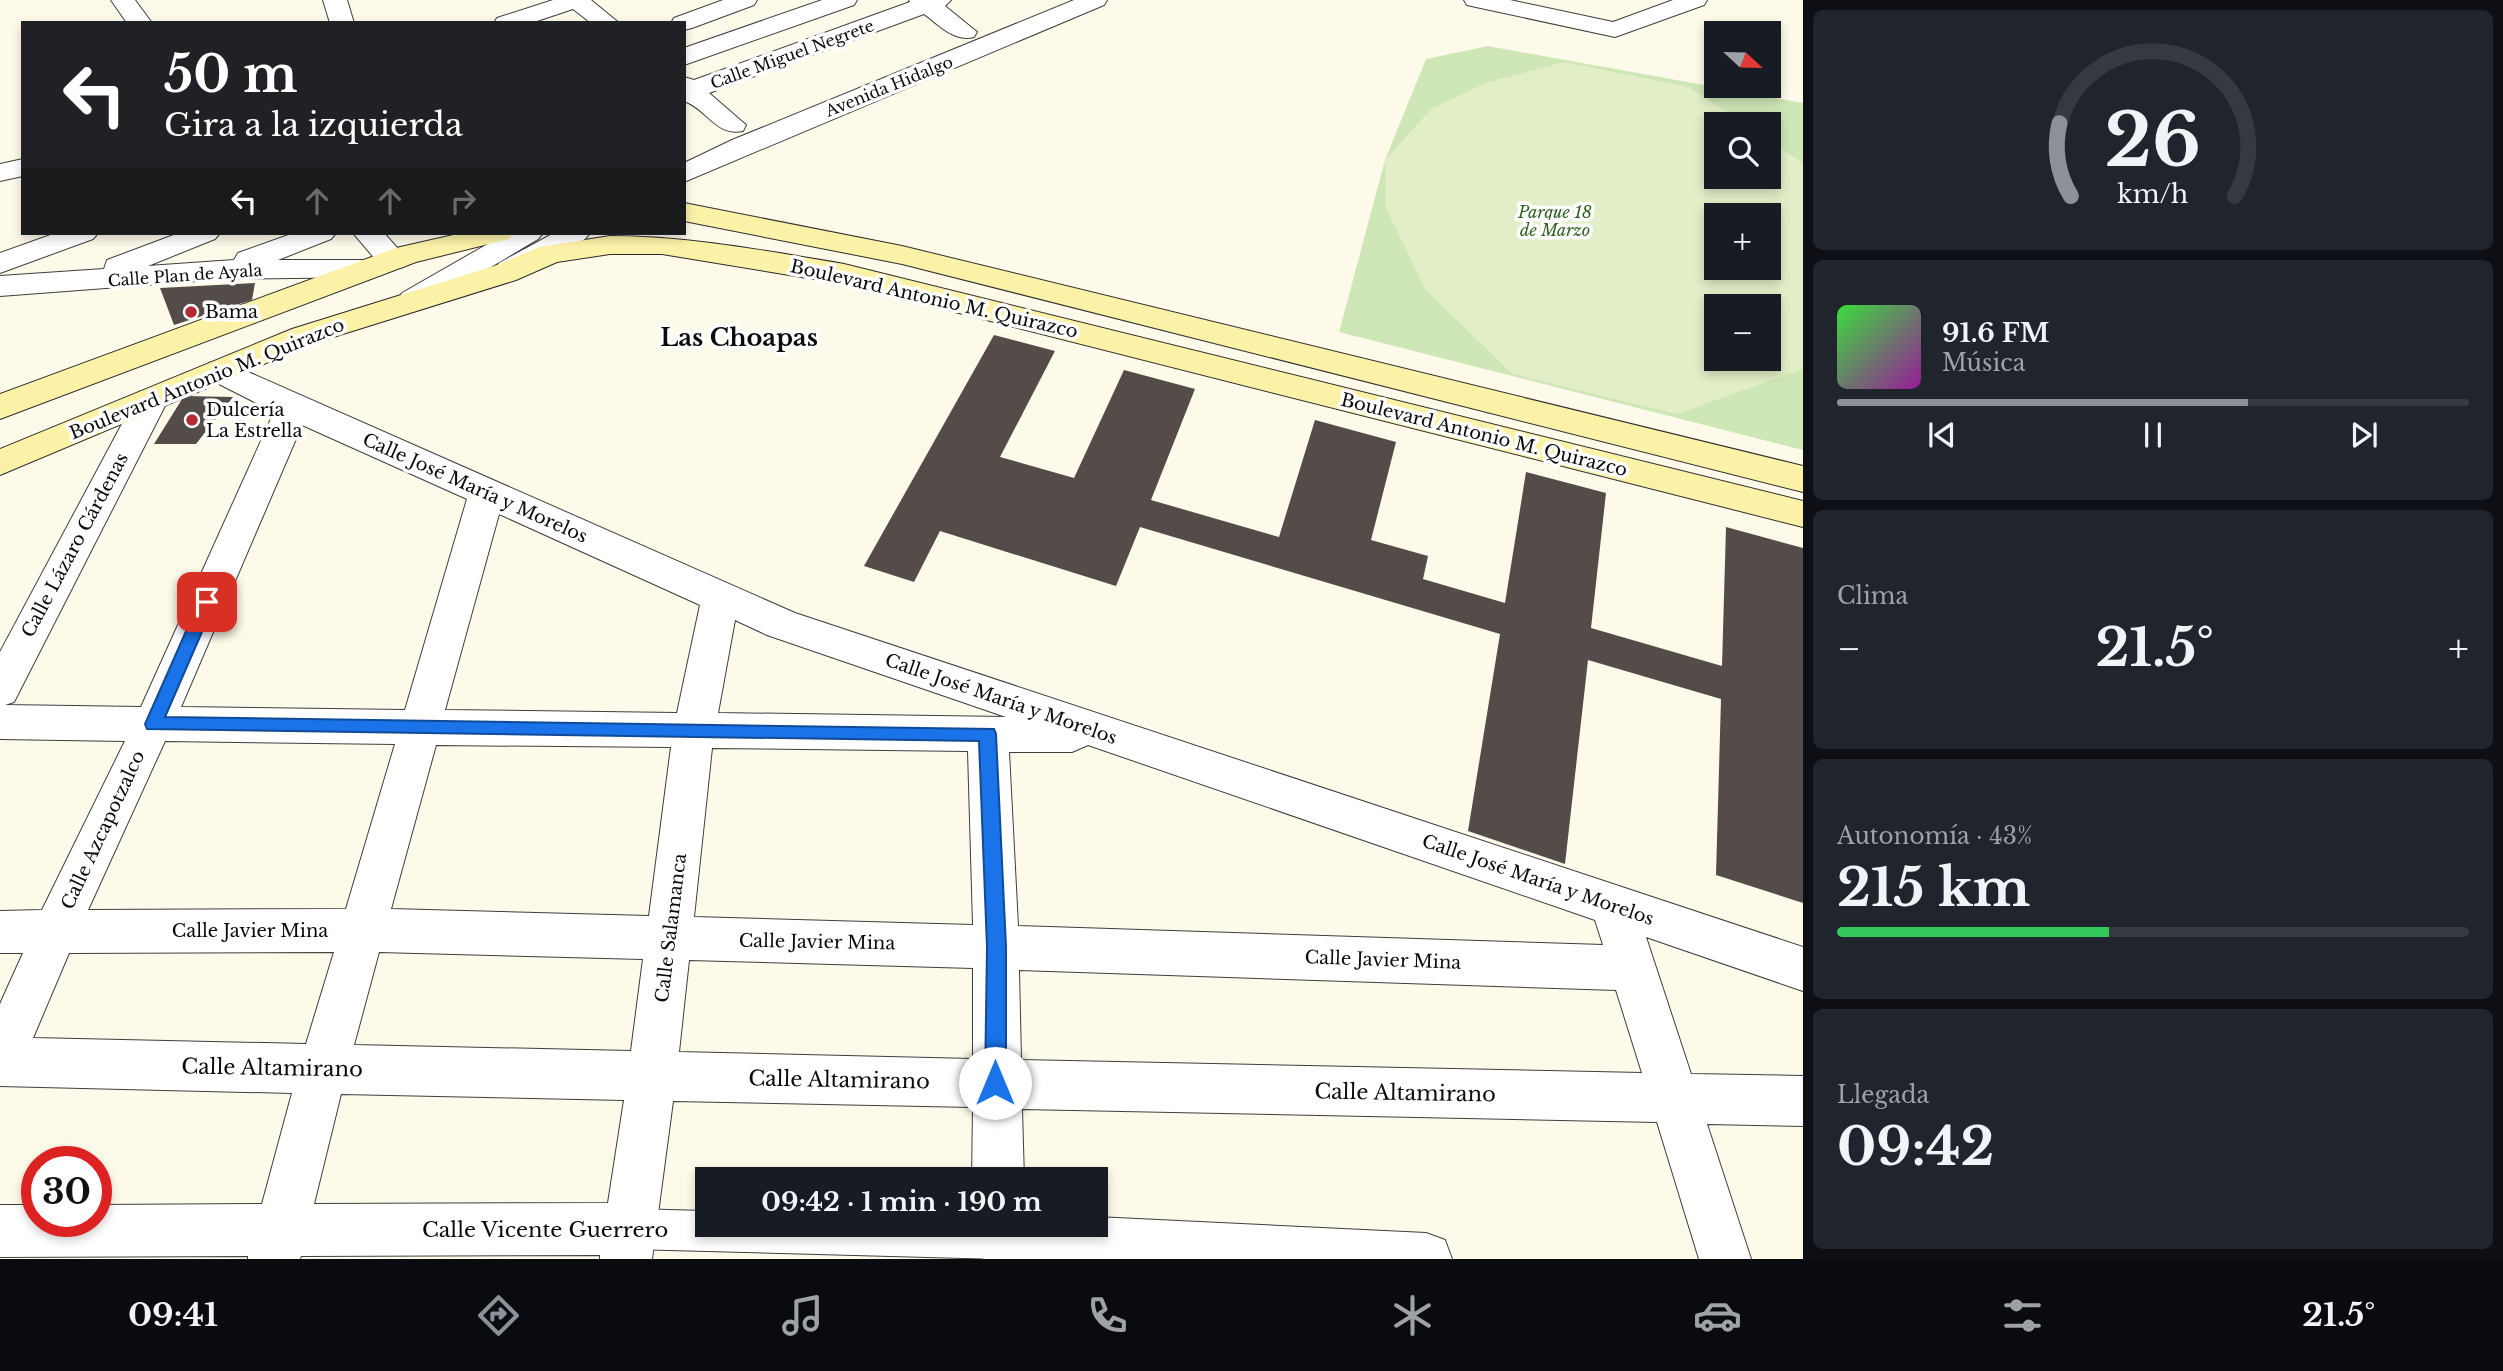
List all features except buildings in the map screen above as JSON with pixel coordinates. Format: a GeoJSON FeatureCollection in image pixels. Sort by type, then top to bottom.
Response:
{"type":"FeatureCollection","features":[{"type":"Feature","properties":{"kind":"main road","name":"Boulevard Antonio M. Quirazco"},"geometry":{"type":"LineString","coordinates":[[686,212],[902,255],[1803,478]]}},
{"type":"Feature","properties":{"kind":"main road"},"geometry":{"type":"LineString","coordinates":[[0,407],[382,264],[491,235]]}},
{"type":"Feature","properties":{"kind":"main road","name":"Boulevard Antonio M. Quirazco"},"geometry":{"type":"LineString","coordinates":[[0,463],[303,336],[505,273],[551,254],[610,245],[636,245],[711,251],[844,274],[1803,514]]}},
{"type":"Feature","properties":{"kind":"street"},"geometry":{"type":"LineString","coordinates":[[122,0],[138,21]]}},
{"type":"Feature","properties":{"kind":"street"},"geometry":{"type":"LineString","coordinates":[[335,0],[341,21]]}},
{"type":"Feature","properties":{"kind":"street"},"geometry":{"type":"LineString","coordinates":[[512,21],[576,0],[604,21]]}},
{"type":"Feature","properties":{"kind":"street"},"geometry":{"type":"LineString","coordinates":[[686,22],[745,0]]}},
{"type":"Feature","properties":{"kind":"street"},"geometry":{"type":"LineString","coordinates":[[686,56],[845,0]]}},
{"type":"Feature","properties":{"kind":"street","name":"Avenida Hidalgo"},"geometry":{"type":"LineString","coordinates":[[696,141],[965,32],[1052,0]]}},
{"type":"Feature","properties":{"kind":"street"},"geometry":{"type":"LineString","coordinates":[[1476,0],[1615,30],[1695,0]]}},
{"type":"Feature","properties":{"kind":"street"},"geometry":{"type":"LineString","coordinates":[[929,2],[965,32]]}},
{"type":"Feature","properties":{"kind":"street","name":"Calle Miguel Negrete"},"geometry":{"type":"LineString","coordinates":[[687,90],[929,2]]}},
{"type":"Feature","properties":{"kind":"street","name":"Avenida Hidalgo"},"geometry":{"type":"LineString","coordinates":[[686,173],[742,146],[1080,3]]}},
{"type":"Feature","properties":{"kind":"street"},"geometry":{"type":"LineString","coordinates":[[687,90],[733,125]]}},
{"type":"Feature","properties":{"kind":"street"},"geometry":{"type":"LineString","coordinates":[[0,173],[21,168]]}},
{"type":"Feature","properties":{"kind":"street"},"geometry":{"type":"LineString","coordinates":[[0,264],[78,235]]}},
{"type":"Feature","properties":{"kind":"street"},"geometry":{"type":"LineString","coordinates":[[83,281],[200,235]]}},
{"type":"Feature","properties":{"kind":"street"},"geometry":{"type":"LineString","coordinates":[[225,270],[316,235]]}},
{"type":"Feature","properties":{"kind":"street"},"geometry":{"type":"LineString","coordinates":[[369,235],[382,264]]}},
{"type":"Feature","properties":{"kind":"street"},"geometry":{"type":"LineString","coordinates":[[412,300],[525,235]]}},
{"type":"Feature","properties":{"kind":"street"},"geometry":{"type":"LineString","coordinates":[[505,273],[572,235]]}},
{"type":"Feature","properties":{"kind":"street","name":"Calle Plan de Ayala"},"geometry":{"type":"LineString","coordinates":[[0,286],[225,270],[382,264]]}},
{"type":"Feature","properties":{"kind":"street","name":"Calle José María y Morelos"},"geometry":{"type":"LineString","coordinates":[[221,371],[293,407],[781,624],[1803,969]]}},
{"type":"Feature","properties":{"kind":"street","name":"Calle Lázaro Cárdenas"},"geometry":{"type":"LineString","coordinates":[[0,690],[151,400]]}},
{"type":"Feature","properties":{"kind":"street","name":"Calle Azcapotzalco"},"geometry":{"type":"LineString","coordinates":[[0,1061],[55,932],[153,724],[293,407]]}},
{"type":"Feature","properties":{"kind":"street"},"geometry":{"type":"LineString","coordinates":[[278,1245],[323,1069],[487,493]]}},
{"type":"Feature","properties":{"kind":"street","name":"Calle Salamanca"},"geometry":{"type":"LineString","coordinates":[[629,1244],[670,938],[694,730],[721,597]]}},
{"type":"Feature","properties":{"kind":"street"},"geometry":{"type":"LineString","coordinates":[[0,722],[1107,735]]}},
{"type":"Feature","properties":{"kind":"street"},"geometry":{"type":"LineString","coordinates":[[988,734],[996,947],[998,1167]]}},
{"type":"Feature","properties":{"kind":"street"},"geometry":{"type":"LineString","coordinates":[[1613,905],[1672,1099],[1725,1259]]}},
{"type":"Feature","properties":{"kind":"street","name":"Calle Javier Mina"},"geometry":{"type":"LineString","coordinates":[[0,932],[362,930],[1633,968]]}},
{"type":"Feature","properties":{"kind":"street","name":"Calle Altamirano"},"geometry":{"type":"LineString","coordinates":[[0,1061],[1803,1101]]}},
{"type":"Feature","properties":{"kind":"street","name":"Calle Vicente Guerrero"},"geometry":{"type":"LineString","coordinates":[[0,1231],[278,1245],[1000,1241],[1426,1259]]}},
{"type":"Feature","properties":{"kind":"green space","name":"Parque 18 de Marzo"},"geometry":{"type":"Polygon","coordinates":[[[1488,46],[1704,85],[1704,98],[1775,98],[1803,103],[1803,450],[1339,332],[1385,160],[1426,59],[1488,46]]]}},
{"type":"Feature","properties":{"kind":"green space","name":"Parque 18 de Marzo"},"geometry":{"type":"Polygon","coordinates":[[[1565,62],[1689,87],[1727,112],[1704,112],[1704,189],[1781,189],[1781,148],[1803,163],[1803,369],[1677,414],[1512,374],[1425,289],[1386,208],[1385,160],[1431,109],[1488,82],[1565,62]]]}},
{"type":"Feature","properties":{"kind":"place","name":"Bama"},"geometry":{"type":"Point","coordinates":[191,312]}},
{"type":"Feature","properties":{"kind":"place","name":"Dulcería La Estrella"},"geometry":{"type":"Point","coordinates":[192,420]}},
{"type":"Feature","properties":{"kind":"district","name":"Las Choapas"},"geometry":{"type":"Point","coordinates":[739,338]}},
{"type":"Feature","properties":{"kind":"route"},"geometry":{"type":"LineString","coordinates":[[207,602],[153,724],[988,734],[996,947],[995,1083]]}}]}
